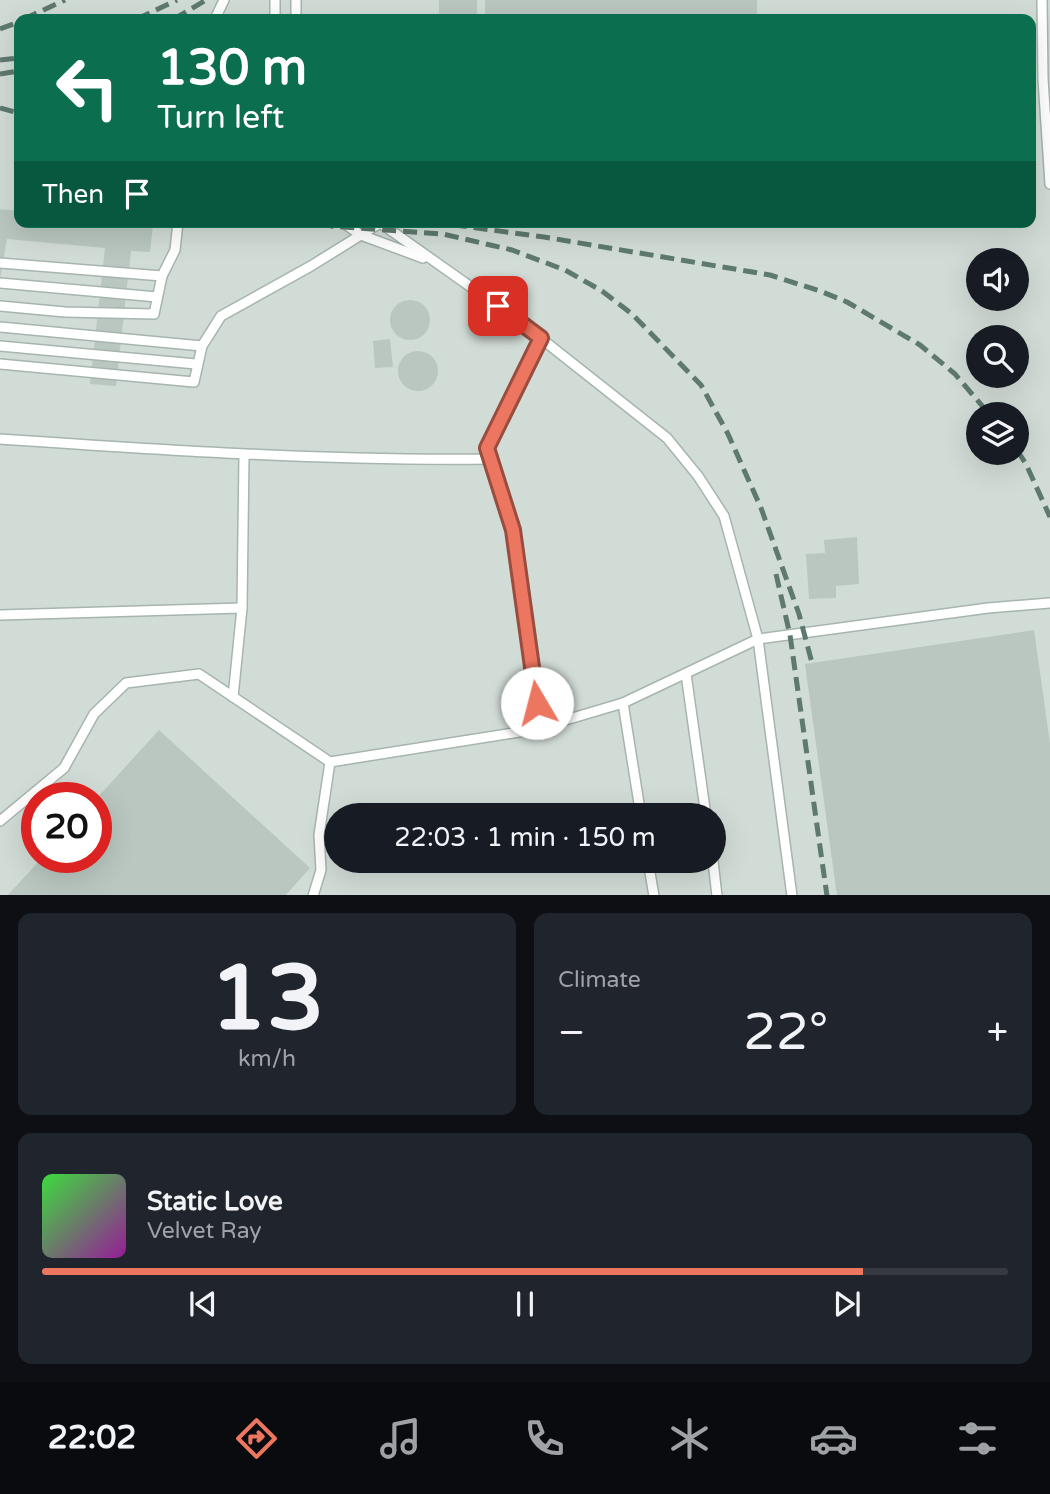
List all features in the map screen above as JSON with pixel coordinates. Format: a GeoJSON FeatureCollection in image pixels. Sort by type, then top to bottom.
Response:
{"type":"FeatureCollection","features":[{"type":"Feature","properties":{"kind":"lane"},"geometry":{"type":"LineString","coordinates":[[1042,0],[1043,79],[1050,184]]}},
{"type":"Feature","properties":{"kind":"lane"},"geometry":{"type":"LineString","coordinates":[[0,306],[65,312],[154,314],[162,276],[175,250],[177,228]]}},
{"type":"Feature","properties":{"kind":"lane"},"geometry":{"type":"LineString","coordinates":[[351,228],[361,235],[435,262]]}},
{"type":"Feature","properties":{"kind":"lane"},"geometry":{"type":"LineString","coordinates":[[0,364],[194,382],[202,346],[221,316],[372,228]]}},
{"type":"Feature","properties":{"kind":"lane"},"geometry":{"type":"LineString","coordinates":[[387,228],[541,338],[667,438],[698,476],[724,516],[758,639],[792,895]]}},
{"type":"Feature","properties":{"kind":"lane"},"geometry":{"type":"LineString","coordinates":[[0,263],[162,276]]}},
{"type":"Feature","properties":{"kind":"lane"},"geometry":{"type":"LineString","coordinates":[[0,282],[157,297]]}},
{"type":"Feature","properties":{"kind":"lane"},"geometry":{"type":"LineString","coordinates":[[0,327],[202,346]]}},
{"type":"Feature","properties":{"kind":"lane"},"geometry":{"type":"LineString","coordinates":[[540,728],[513,530],[487,448],[541,338]]}},
{"type":"Feature","properties":{"kind":"lane"},"geometry":{"type":"LineString","coordinates":[[0,346],[196,364]]}},
{"type":"Feature","properties":{"kind":"lane"},"geometry":{"type":"LineString","coordinates":[[0,439],[244,455],[399,460],[491,459]]}},
{"type":"Feature","properties":{"kind":"lane"},"geometry":{"type":"LineString","coordinates":[[233,697],[242,608],[244,455]]}},
{"type":"Feature","properties":{"kind":"lane"},"geometry":{"type":"LineString","coordinates":[[0,821],[64,768],[94,714],[126,683],[198,674],[330,762],[540,728],[623,703],[758,639],[988,608],[1050,603]]}},
{"type":"Feature","properties":{"kind":"lane"},"geometry":{"type":"LineString","coordinates":[[0,615],[242,608]]}},
{"type":"Feature","properties":{"kind":"lane"},"geometry":{"type":"LineString","coordinates":[[686,674],[704,803]]}},
{"type":"Feature","properties":{"kind":"lane"},"geometry":{"type":"LineString","coordinates":[[623,703],[639,803]]}},
{"type":"Feature","properties":{"kind":"lane"},"geometry":{"type":"LineString","coordinates":[[313,895],[321,870],[319,835],[330,762]]}},
{"type":"Feature","properties":{"kind":"lane"},"geometry":{"type":"LineString","coordinates":[[650,873],[654,895]]}},
{"type":"Feature","properties":{"kind":"lane"},"geometry":{"type":"LineString","coordinates":[[715,873],[718,895]]}},
{"type":"Feature","properties":{"kind":"shaded area"},"geometry":{"type":"Polygon","coordinates":[[[0,0],[1050,0],[1050,895],[0,895],[0,0]]]}},
{"type":"Feature","properties":{"kind":"building"},"geometry":{"type":"Polygon","coordinates":[[[439,0],[477,0],[477,14],[439,14],[439,0]]]}},
{"type":"Feature","properties":{"kind":"building"},"geometry":{"type":"Polygon","coordinates":[[[485,0],[757,0],[757,14],[485,14],[485,0]]]}},
{"type":"Feature","properties":{"kind":"building"},"geometry":{"type":"Polygon","coordinates":[[[0,209],[14,210],[14,228],[153,228],[150,252],[131,251],[116,386],[90,384],[105,248],[7,239],[0,279],[0,209]]]}},
{"type":"Feature","properties":{"kind":"building"},"geometry":{"type":"Polygon","coordinates":[[[410,300],[424,306],[430,320],[424,334],[410,340],[396,334],[390,320],[396,306],[410,300]]]}},
{"type":"Feature","properties":{"kind":"building"},"geometry":{"type":"Polygon","coordinates":[[[390,339],[393,367],[375,368],[373,341],[390,339]]]}},
{"type":"Feature","properties":{"kind":"building"},"geometry":{"type":"Polygon","coordinates":[[[418,351],[432,357],[438,371],[432,385],[418,391],[404,385],[398,371],[404,357],[418,351]]]}},
{"type":"Feature","properties":{"kind":"building"},"geometry":{"type":"Polygon","coordinates":[[[857,537],[859,584],[836,586],[836,598],[809,599],[806,554],[825,553],[824,540],[857,537]]]}},
{"type":"Feature","properties":{"kind":"building"},"geometry":{"type":"Polygon","coordinates":[[[1034,630],[1050,743],[1050,895],[837,895],[805,664],[1034,630]]]}},
{"type":"Feature","properties":{"kind":"building"},"geometry":{"type":"Polygon","coordinates":[[[159,730],[310,868],[286,895],[8,895],[28,873],[112,873],[112,782],[159,730]]]}},
{"type":"Feature","properties":{"kind":"railway"},"geometry":{"type":"LineString","coordinates":[[35,14],[65,0]]}},
{"type":"Feature","properties":{"kind":"railway"},"geometry":{"type":"LineString","coordinates":[[148,14],[177,0]]}},
{"type":"Feature","properties":{"kind":"railway"},"geometry":{"type":"LineString","coordinates":[[182,14],[206,0]]}},
{"type":"Feature","properties":{"kind":"railway"},"geometry":{"type":"LineString","coordinates":[[0,29],[14,24]]}},
{"type":"Feature","properties":{"kind":"railway"},"geometry":{"type":"LineString","coordinates":[[0,60],[14,59]]}},
{"type":"Feature","properties":{"kind":"railway"},"geometry":{"type":"LineString","coordinates":[[0,74],[14,72]]}},
{"type":"Feature","properties":{"kind":"railway"},"geometry":{"type":"LineString","coordinates":[[0,108],[14,112]]}},
{"type":"Feature","properties":{"kind":"railway"},"geometry":{"type":"LineString","coordinates":[[359,228],[443,234],[512,250],[565,270],[602,291],[632,314],[701,385],[728,434],[761,508],[799,614],[812,663]]}},
{"type":"Feature","properties":{"kind":"railway"},"geometry":{"type":"LineString","coordinates":[[477,228],[770,275],[820,291],[847,302],[920,345],[955,374],[979,402]]}},
{"type":"Feature","properties":{"kind":"railway"},"geometry":{"type":"LineString","coordinates":[[1026,465],[1050,517]]}},
{"type":"Feature","properties":{"kind":"railway"},"geometry":{"type":"LineString","coordinates":[[776,574],[790,635],[827,895]]}},
{"type":"Feature","properties":{"kind":"route"},"geometry":{"type":"LineString","coordinates":[[498,306],[541,338],[487,448],[513,530],[537,703]]}}]}
